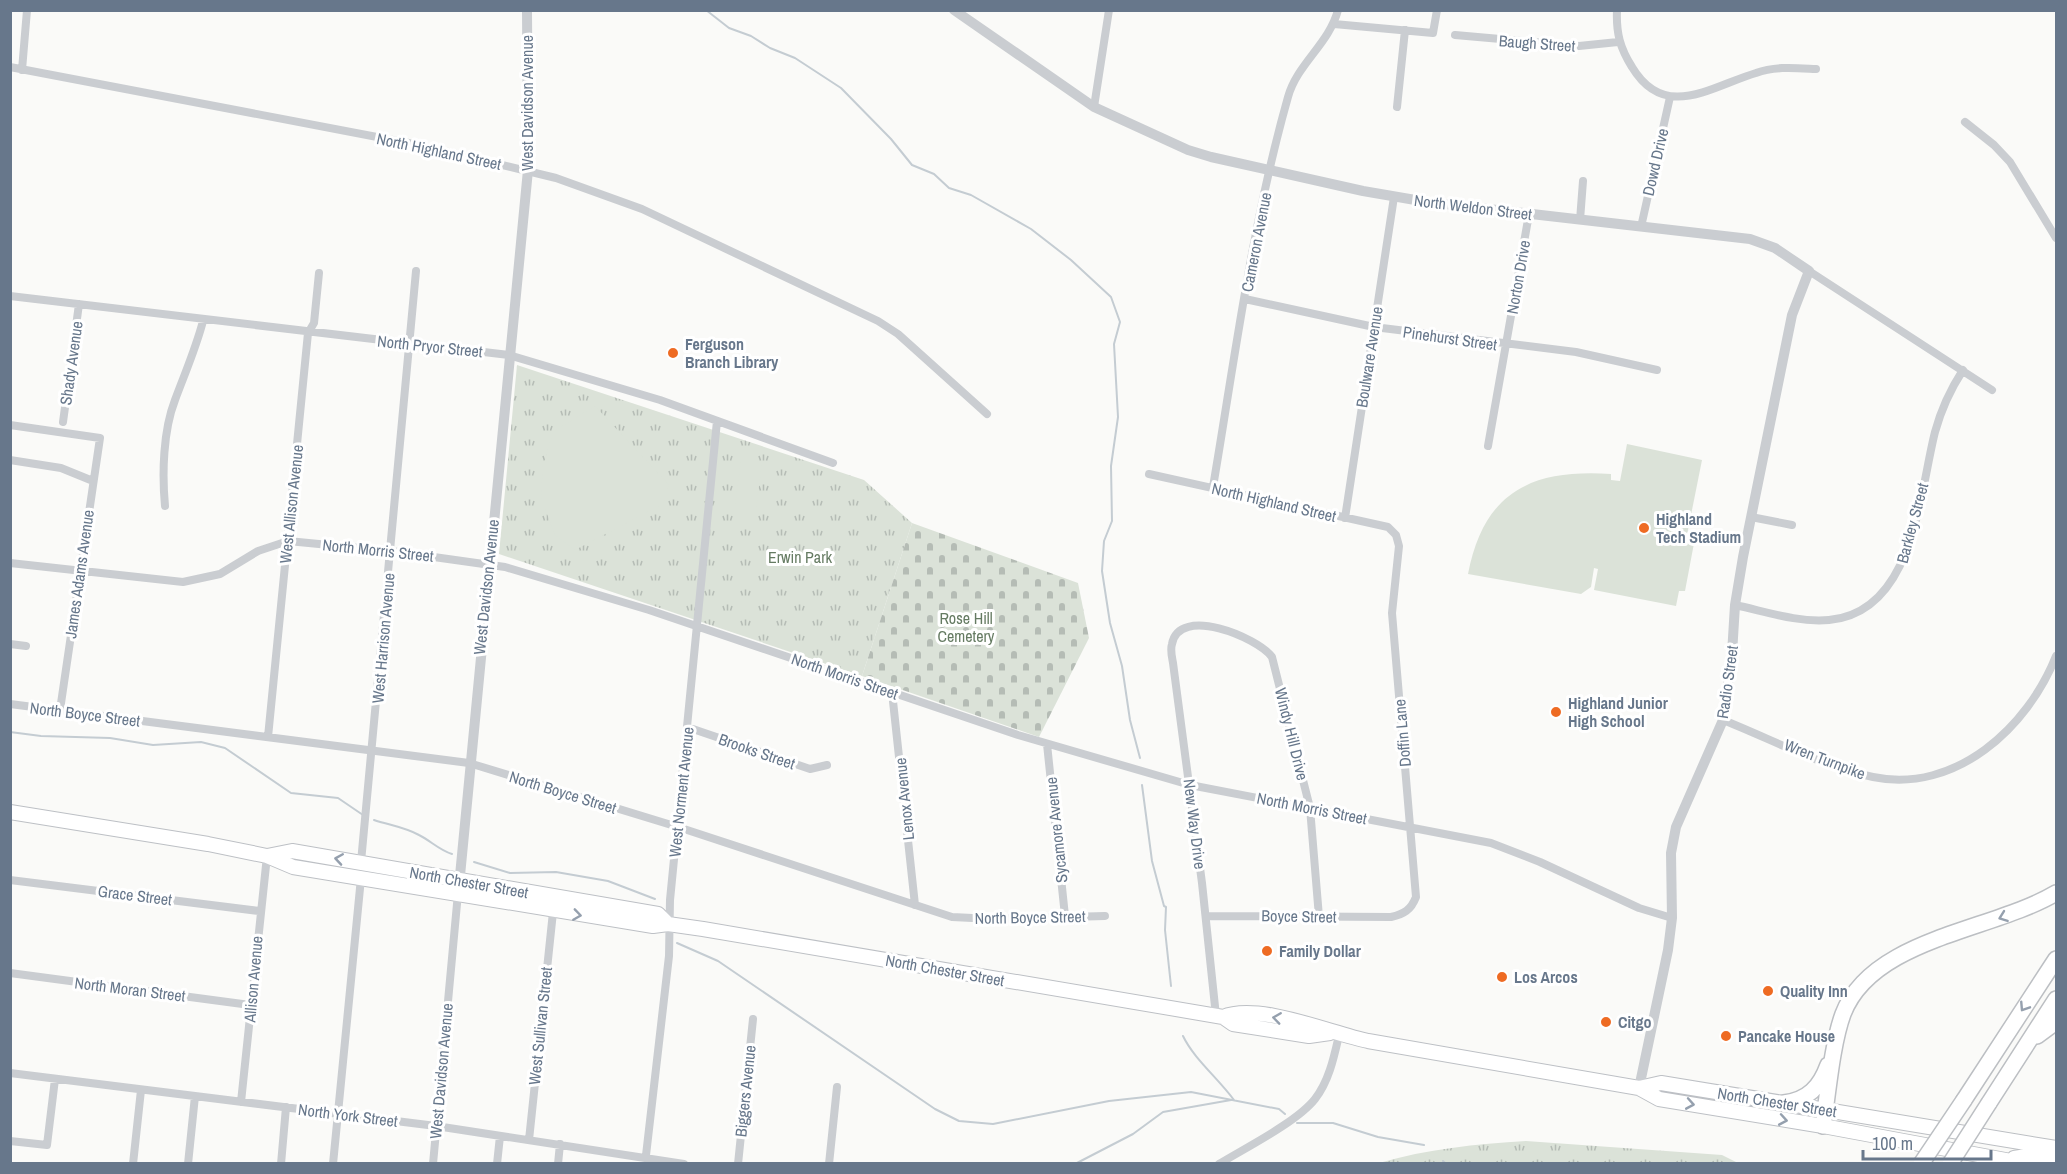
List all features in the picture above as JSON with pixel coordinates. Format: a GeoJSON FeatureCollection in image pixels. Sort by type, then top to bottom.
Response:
{"type":"FeatureCollection","features":[{"type":"Feature","properties":{"kind":"highway"},"geometry":{"type":"LineString","coordinates":[[1823,1126],[1842,1017],[1850,998],[1861,983],[1882,964],[1914,949],[2021,911],[2056,893]]}},
{"type":"Feature","properties":{"kind":"highway"},"geometry":{"type":"LineString","coordinates":[[1921,1164],[2056,958]]}},
{"type":"Feature","properties":{"kind":"highway"},"geometry":{"type":"LineString","coordinates":[[1950,1164],[2032,1040],[2056,999]]}},
{"type":"Feature","properties":{"kind":"highway"},"geometry":{"type":"LineString","coordinates":[[2032,1040],[2056,1022]]}},
{"type":"Feature","properties":{"kind":"highway"},"geometry":{"type":"LineString","coordinates":[[1784,1103],[1801,1099],[1817,1087],[1838,1036]]}},
{"type":"Feature","properties":{"kind":"main road","name":"North Chester Street"},"geometry":{"type":"LineString","coordinates":[[10,812],[267,856],[293,867],[361,878],[458,887],[658,914],[668,924]]}},
{"type":"Feature","properties":{"kind":"main road","name":"North Chester Street"},"geometry":{"type":"LineString","coordinates":[[267,856],[292,851],[362,862],[553,912],[653,926],[668,924],[1219,1017],[1233,1024],[1309,1036],[1334,1034],[1639,1088],[1659,1098],[2027,1164]]}},
{"type":"Feature","properties":{"kind":"main road","name":"North Chester Street"},"geometry":{"type":"LineString","coordinates":[[1639,1088],[1661,1083],[2056,1148]]}},
{"type":"Feature","properties":{"kind":"main road"},"geometry":{"type":"LineString","coordinates":[[2006,1160],[2032,1155],[2056,1158]]}},
{"type":"Feature","properties":{"kind":"street"},"geometry":{"type":"LineString","coordinates":[[22,70],[27,10]]}},
{"type":"Feature","properties":{"kind":"street","name":"West Davidson Avenue"},"geometry":{"type":"LineString","coordinates":[[433,1164],[469,763],[528,170],[527,10]]}},
{"type":"Feature","properties":{"kind":"street","name":"North Weldon Street"},"geometry":{"type":"LineString","coordinates":[[954,10],[1094,107],[1188,150],[1394,197],[1750,239],[1776,248],[1992,390]]}},
{"type":"Feature","properties":{"kind":"street"},"geometry":{"type":"LineString","coordinates":[[1094,107],[1109,10]]}},
{"type":"Feature","properties":{"kind":"street","name":"Cameron Avenue"},"geometry":{"type":"LineString","coordinates":[[1213,488],[1269,170],[1289,94],[1301,70],[1334,24],[1338,10]]}},
{"type":"Feature","properties":{"kind":"street"},"geometry":{"type":"LineString","coordinates":[[1334,24],[1433,33],[1437,10]]}},
{"type":"Feature","properties":{"kind":"street"},"geometry":{"type":"LineString","coordinates":[[1617,10],[1618,42],[1635,72],[1650,88],[1670,97],[1705,94],[1756,73],[1772,69],[1816,69]]}},
{"type":"Feature","properties":{"kind":"street"},"geometry":{"type":"LineString","coordinates":[[1397,107],[1405,30]]}},
{"type":"Feature","properties":{"kind":"street","name":"Baugh Street"},"geometry":{"type":"LineString","coordinates":[[1455,35],[1579,46],[1618,42]]}},
{"type":"Feature","properties":{"kind":"street","name":"North Highland Street"},"geometry":{"type":"LineString","coordinates":[[10,67],[419,145],[528,170],[632,204],[878,321],[898,334],[987,414]]}},
{"type":"Feature","properties":{"kind":"street","name":"Dowd Drive"},"geometry":{"type":"LineString","coordinates":[[1641,227],[1670,97]]}},
{"type":"Feature","properties":{"kind":"street"},"geometry":{"type":"LineString","coordinates":[[1965,122],[1994,145],[2010,162],[2056,238]]}},
{"type":"Feature","properties":{"kind":"street"},"geometry":{"type":"LineString","coordinates":[[1580,220],[1583,181]]}},
{"type":"Feature","properties":{"kind":"street","name":"Boulware Avenue"},"geometry":{"type":"LineString","coordinates":[[1344,518],[1394,197]]}},
{"type":"Feature","properties":{"kind":"street","name":"Norton Drive"},"geometry":{"type":"LineString","coordinates":[[1488,446],[1529,214]]}},
{"type":"Feature","properties":{"kind":"street","name":"West Harrison Avenue"},"geometry":{"type":"LineString","coordinates":[[362,862],[416,271]]}},
{"type":"Feature","properties":{"kind":"street","name":"Radio Street"},"geometry":{"type":"LineString","coordinates":[[1639,1088],[1662,984],[1672,918],[1671,853],[1676,827],[1723,720],[1732,654],[1735,605],[1751,517],[1792,315],[1809,271]]}},
{"type":"Feature","properties":{"kind":"street","name":"West Allison Avenue"},"geometry":{"type":"LineString","coordinates":[[268,737],[308,333],[314,323],[319,273]]}},
{"type":"Feature","properties":{"kind":"street","name":"North Pryor Street"},"geometry":{"type":"LineString","coordinates":[[10,296],[203,321],[509,355],[660,399],[833,464]]}},
{"type":"Feature","properties":{"kind":"street","name":"Pinehurst Street"},"geometry":{"type":"LineString","coordinates":[[1245,299],[1374,327],[1576,352],[1657,370]]}},
{"type":"Feature","properties":{"kind":"street","name":"Shady Avenue"},"geometry":{"type":"LineString","coordinates":[[63,422],[79,304]]}},
{"type":"Feature","properties":{"kind":"street"},"geometry":{"type":"LineString","coordinates":[[165,506],[167,439],[171,412],[192,360],[203,321]]}},
{"type":"Feature","properties":{"kind":"street","name":"Barkley Street"},"geometry":{"type":"LineString","coordinates":[[1735,605],[1790,617],[1830,620],[1859,610],[1879,596],[1903,563],[1935,431],[1950,391],[1963,370]]}},
{"type":"Feature","properties":{"kind":"street","name":"West Norment Avenue"},"geometry":{"type":"LineString","coordinates":[[645,1161],[669,956],[668,924],[717,420]]}},
{"type":"Feature","properties":{"kind":"street","name":"James Adams Avenue"},"geometry":{"type":"LineString","coordinates":[[10,425],[100,438],[60,710]]}},
{"type":"Feature","properties":{"kind":"street"},"geometry":{"type":"LineString","coordinates":[[10,460],[61,468],[93,481]]}},
{"type":"Feature","properties":{"kind":"street","name":"North Highland Street"},"geometry":{"type":"LineString","coordinates":[[1149,474],[1388,527],[1396,535]]}},
{"type":"Feature","properties":{"kind":"street"},"geometry":{"type":"LineString","coordinates":[[1751,517],[1792,525]]}},
{"type":"Feature","properties":{"kind":"street","name":"Doffin Lane"},"geometry":{"type":"LineString","coordinates":[[1391,917],[1402,914],[1412,907],[1416,897],[1392,614],[1399,546],[1396,535]]}},
{"type":"Feature","properties":{"kind":"street","name":"North Morris Street"},"geometry":{"type":"LineString","coordinates":[[10,563],[145,578],[196,580],[220,574],[258,551],[288,541],[489,564],[564,583],[1047,744],[1190,785],[1410,826],[1511,850],[1639,908],[1672,918]]}},
{"type":"Feature","properties":{"kind":"street","name":"Windy Hill Drive"},"geometry":{"type":"LineString","coordinates":[[1177,633],[1186,628],[1215,627],[1243,636],[1266,649],[1277,672],[1310,808],[1319,917]]}},
{"type":"Feature","properties":{"kind":"street","name":"New Way Drive"},"geometry":{"type":"LineString","coordinates":[[1177,633],[1172,644],[1173,663],[1219,1017]]}},
{"type":"Feature","properties":{"kind":"street"},"geometry":{"type":"LineString","coordinates":[[10,644],[26,646]]}},
{"type":"Feature","properties":{"kind":"street","name":"Wren Turnpike"},"geometry":{"type":"LineString","coordinates":[[1723,720],[1818,758],[1874,777],[1901,779],[1928,776],[1953,767],[2001,738],[2020,720],[2037,697],[2056,656]]}},
{"type":"Feature","properties":{"kind":"street","name":"Lenox Avenue"},"geometry":{"type":"LineString","coordinates":[[892,692],[915,905]]}},
{"type":"Feature","properties":{"kind":"street","name":"North Boyce Street"},"geometry":{"type":"LineString","coordinates":[[10,705],[469,763],[678,827],[915,905],[966,919],[1105,916]]}},
{"type":"Feature","properties":{"kind":"street","name":"Brooks Street"},"geometry":{"type":"LineString","coordinates":[[687,727],[810,769],[827,765]]}},
{"type":"Feature","properties":{"kind":"street","name":"Sycamore Avenue"},"geometry":{"type":"LineString","coordinates":[[1047,744],[1065,916]]}},
{"type":"Feature","properties":{"kind":"street","name":"Allison Avenue"},"geometry":{"type":"LineString","coordinates":[[241,1102],[259,911],[267,856]]}},
{"type":"Feature","properties":{"kind":"street"},"geometry":{"type":"LineString","coordinates":[[333,1164],[361,878]]}},
{"type":"Feature","properties":{"kind":"street","name":"Grace Street"},"geometry":{"type":"LineString","coordinates":[[10,880],[259,911]]}},
{"type":"Feature","properties":{"kind":"street","name":"West Sullivan Street"},"geometry":{"type":"LineString","coordinates":[[529,1140],[553,912]]}},
{"type":"Feature","properties":{"kind":"street","name":"Boyce Street"},"geometry":{"type":"LineString","coordinates":[[1206,916],[1391,917]]}},
{"type":"Feature","properties":{"kind":"street","name":"North Moran Street"},"geometry":{"type":"LineString","coordinates":[[10,973],[250,1005]]}},
{"type":"Feature","properties":{"kind":"street","name":"Biggers Avenue"},"geometry":{"type":"LineString","coordinates":[[738,1164],[753,1019]]}},
{"type":"Feature","properties":{"kind":"street"},"geometry":{"type":"LineString","coordinates":[[1220,1164],[1284,1124],[1314,1101],[1325,1083],[1334,1034]]}},
{"type":"Feature","properties":{"kind":"street","name":"North York Street"},"geometry":{"type":"LineString","coordinates":[[10,1073],[436,1126],[560,1144],[645,1161],[684,1164]]}},
{"type":"Feature","properties":{"kind":"street"},"geometry":{"type":"LineString","coordinates":[[10,1141],[47,1145],[55,1079]]}},
{"type":"Feature","properties":{"kind":"street"},"geometry":{"type":"LineString","coordinates":[[829,1164],[837,1087]]}},
{"type":"Feature","properties":{"kind":"street"},"geometry":{"type":"LineString","coordinates":[[133,1164],[141,1090]]}},
{"type":"Feature","properties":{"kind":"street"},"geometry":{"type":"LineString","coordinates":[[188,1164],[195,1096]]}},
{"type":"Feature","properties":{"kind":"street"},"geometry":{"type":"LineString","coordinates":[[281,1164],[286,1107]]}},
{"type":"Feature","properties":{"kind":"street"},"geometry":{"type":"LineString","coordinates":[[497,1164],[500,1136]]}},
{"type":"Feature","properties":{"kind":"street"},"geometry":{"type":"LineString","coordinates":[[558,1164],[560,1144]]}},
{"type":"Feature","properties":{"kind":"green space","name":"Erwin Park"},"geometry":{"type":"Polygon","coordinates":[[[517,365],[864,480],[912,523],[862,676],[499,554],[517,365]]]}},
{"type":"Feature","properties":{"kind":"green space"},"geometry":{"type":"Polygon","coordinates":[[[595,406],[669,485],[663,504],[575,550],[555,535],[541,498],[543,466],[553,432],[595,406]]]}},
{"type":"Feature","properties":{"kind":"green space"},"geometry":{"type":"Polygon","coordinates":[[[1627,444],[1702,460],[1687,535],[1695,538],[1685,591],[1679,591],[1676,606],[1594,590],[1598,569],[1594,568],[1591,587],[1581,594],[1468,574],[1475,546],[1486,523],[1499,505],[1516,491],[1535,482],[1583,473],[1611,474],[1611,480],[1620,481],[1627,444]]]}},
{"type":"Feature","properties":{"kind":"green space"},"geometry":{"type":"Polygon","coordinates":[[[741,460],[762,463],[756,509],[735,506],[741,460]]]}},
{"type":"Feature","properties":{"kind":"green space","name":"Rose Hill Cemetery"},"geometry":{"type":"Polygon","coordinates":[[[912,523],[1078,583],[1089,638],[1039,737],[862,676],[912,523]]]}},
{"type":"Feature","properties":{"kind":"green space"},"geometry":{"type":"Polygon","coordinates":[[[1526,1141],[1722,1155],[1738,1163],[1379,1163],[1452,1148],[1526,1141]]]}},
{"type":"Feature","properties":{"kind":"waterway"},"geometry":{"type":"LineString","coordinates":[[706,10],[729,28],[751,36],[770,48],[795,58],[841,88],[891,139],[912,165],[934,174],[949,188],[971,195],[1031,229],[1071,260],[1111,297],[1120,322],[1114,344],[1118,417],[1111,466],[1112,521],[1104,541],[1102,571],[1110,623],[1122,666],[1130,720],[1140,758]]}},
{"type":"Feature","properties":{"kind":"waterway"},"geometry":{"type":"LineString","coordinates":[[10,732],[41,736],[110,738],[153,745],[201,742],[225,748],[291,793],[338,798],[363,815]]}},
{"type":"Feature","properties":{"kind":"waterway"},"geometry":{"type":"LineString","coordinates":[[1142,785],[1152,861],[1166,907],[1165,930],[1171,986]]}},
{"type":"Feature","properties":{"kind":"waterway"},"geometry":{"type":"LineString","coordinates":[[374,820],[413,832],[452,854]]}},
{"type":"Feature","properties":{"kind":"waterway"},"geometry":{"type":"LineString","coordinates":[[474,862],[510,873],[556,872],[608,881],[655,899]]}},
{"type":"Feature","properties":{"kind":"waterway"},"geometry":{"type":"LineString","coordinates":[[677,943],[718,961],[935,1109],[959,1121],[993,1124],[1109,1101],[1191,1092],[1279,1109],[1285,1114]]}},
{"type":"Feature","properties":{"kind":"waterway"},"geometry":{"type":"LineString","coordinates":[[1183,1036],[1193,1053],[1234,1100]]}},
{"type":"Feature","properties":{"kind":"waterway"},"geometry":{"type":"LineString","coordinates":[[1075,1164],[1133,1134],[1163,1112],[1231,1100]]}},
{"type":"Feature","properties":{"kind":"waterway"},"geometry":{"type":"LineString","coordinates":[[1297,1123],[1333,1123],[1378,1137],[1424,1145]]}},
{"type":"Feature","properties":{"kind":"waterway"},"geometry":{"type":"LineString","coordinates":[[1443,1161],[1446,1164]]}},
{"type":"Feature","properties":{"kind":"place","name":"Ferguson Branch Library"},"geometry":{"type":"Point","coordinates":[673,353]}},
{"type":"Feature","properties":{"kind":"place","name":"Highland Tech Stadium"},"geometry":{"type":"Point","coordinates":[1644,528]}},
{"type":"Feature","properties":{"kind":"place","name":"Highland Junior High School"},"geometry":{"type":"Point","coordinates":[1556,712]}},
{"type":"Feature","properties":{"kind":"place","name":"Family Dollar"},"geometry":{"type":"Point","coordinates":[1267,951]}},
{"type":"Feature","properties":{"kind":"place","name":"Los Arcos"},"geometry":{"type":"Point","coordinates":[1502,977]}},
{"type":"Feature","properties":{"kind":"place","name":"Quality Inn"},"geometry":{"type":"Point","coordinates":[1768,991]}},
{"type":"Feature","properties":{"kind":"place","name":"Citgo"},"geometry":{"type":"Point","coordinates":[1606,1022]}},
{"type":"Feature","properties":{"kind":"place","name":"Pancake House"},"geometry":{"type":"Point","coordinates":[1726,1036]}}]}
